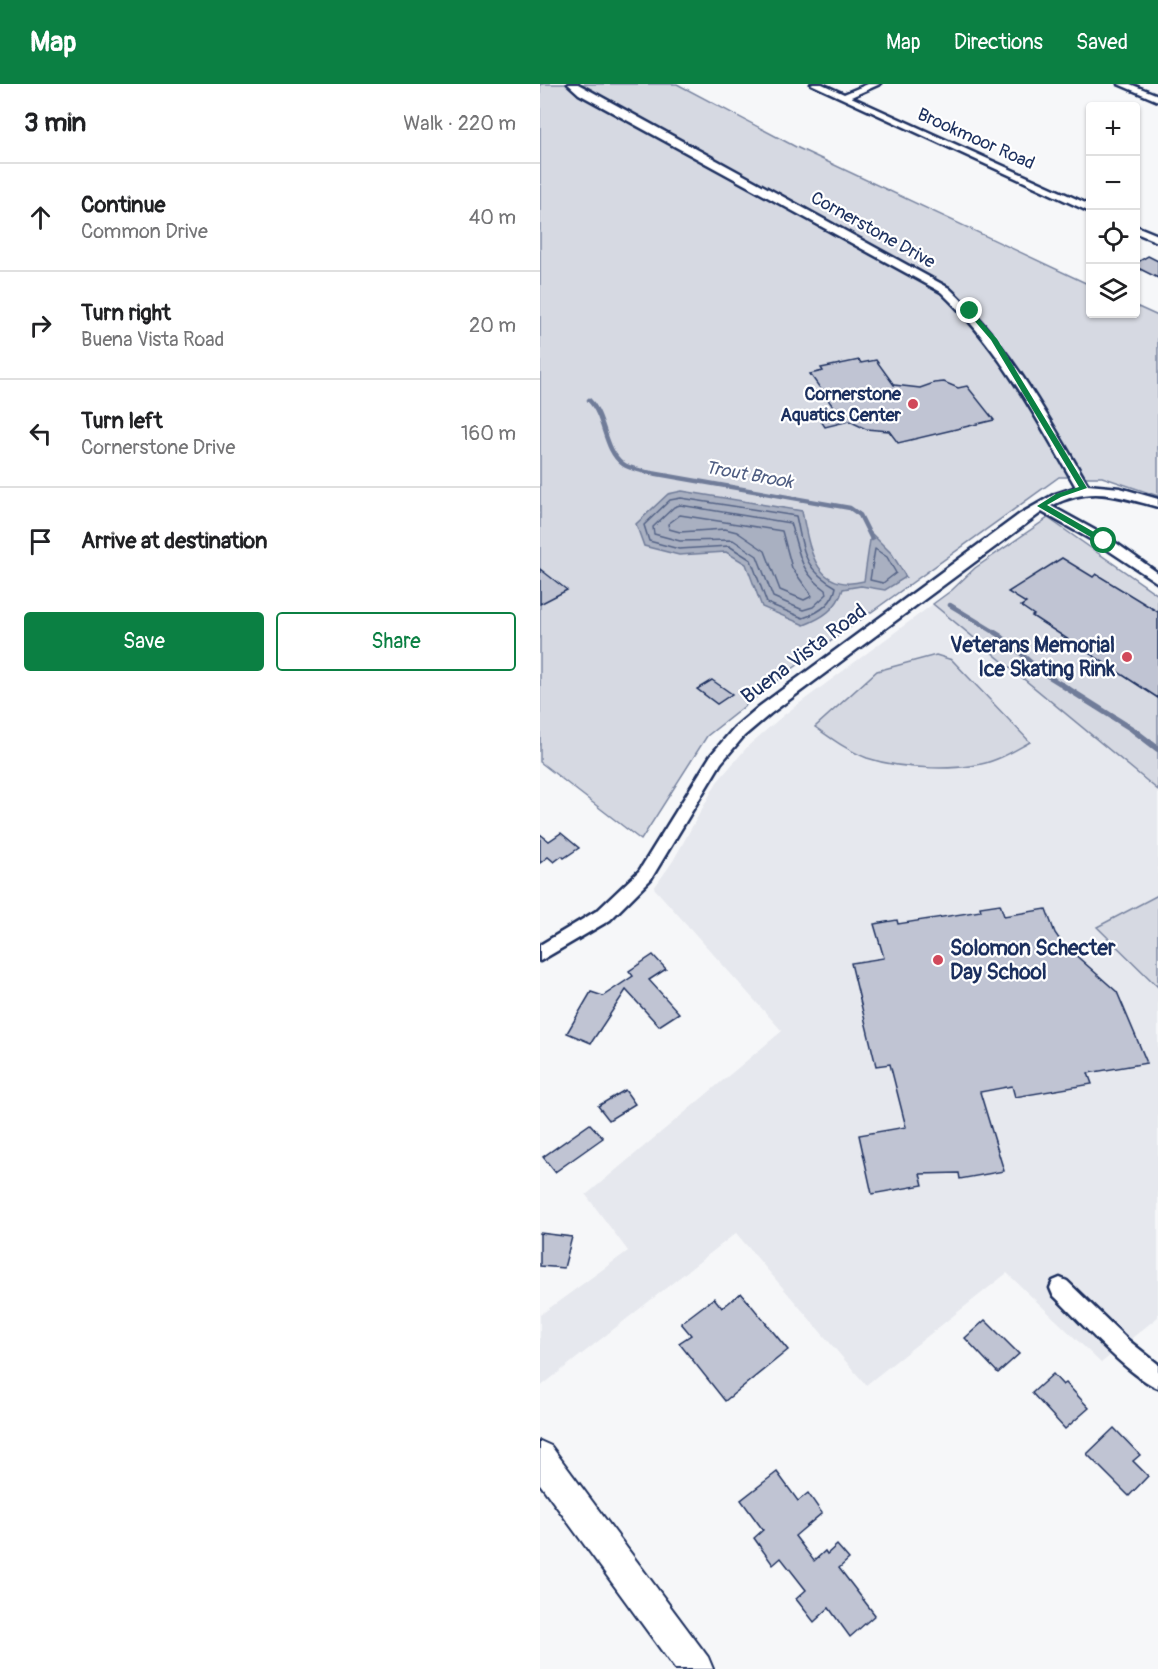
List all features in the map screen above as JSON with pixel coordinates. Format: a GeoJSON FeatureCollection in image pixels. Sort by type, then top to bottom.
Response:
{"type":"FeatureCollection","features":[{"type":"Feature","properties":{"kind":"main road"},"geometry":{"type":"LineString","coordinates":[[540,1457],[696,1669]]}},
{"type":"Feature","properties":{"kind":"street","name":"Cornerstone Drive"},"geometry":{"type":"LineString","coordinates":[[572,84],[582,92],[945,290],[970,311],[994,339],[1083,488]]}},
{"type":"Feature","properties":{"kind":"street","name":"Brookmoor Road"},"geometry":{"type":"LineString","coordinates":[[815,84],[1086,207]]}},
{"type":"Feature","properties":{"kind":"street"},"geometry":{"type":"LineString","coordinates":[[844,97],[876,84]]}},
{"type":"Feature","properties":{"kind":"street"},"geometry":{"type":"LineString","coordinates":[[1122,84],[1158,98]]}},
{"type":"Feature","properties":{"kind":"street"},"geometry":{"type":"LineString","coordinates":[[1140,231],[1158,239]]}},
{"type":"Feature","properties":{"kind":"street","name":"Buena Vista Road"},"geometry":{"type":"LineString","coordinates":[[540,954],[604,915],[645,875],[704,777],[739,732],[765,710],[1041,506],[1058,496],[1083,488],[1104,488],[1158,503]]}},
{"type":"Feature","properties":{"kind":"street"},"geometry":{"type":"LineString","coordinates":[[1041,506],[1104,541],[1158,579]]}},
{"type":"Feature","properties":{"kind":"street"},"geometry":{"type":"LineString","coordinates":[[1060,1288],[1121,1347],[1158,1378]]}},
{"type":"Feature","properties":{"kind":"shaded area"},"geometry":{"type":"Polygon","coordinates":[[[540,84],[677,84],[796,147],[1086,283],[1086,318],[1140,318],[1140,308],[1158,316],[1158,496],[1102,477],[1059,477],[788,672],[707,736],[641,840],[540,762],[540,84]]]}},
{"type":"Feature","properties":{"kind":"shaded area"},"geometry":{"type":"Polygon","coordinates":[[[1048,518],[1158,595],[1158,790],[933,604],[975,568],[1048,518]]]}},
{"type":"Feature","properties":{"kind":"shaded area","name":"Solomon Schecter Day School"},"geometry":{"type":"Polygon","coordinates":[[[933,604],[1158,790],[1158,1317],[1101,1363],[1007,1273],[866,1385],[736,1233],[540,1387],[540,1315],[628,1251],[586,1195],[782,1031],[654,888],[673,861],[717,782],[749,745],[785,714],[933,604]]]}},
{"type":"Feature","properties":{"kind":"shaded area"},"geometry":{"type":"Polygon","coordinates":[[[936,655],[952,660],[1030,742],[1005,756],[983,763],[950,768],[914,767],[867,758],[846,748],[815,727],[877,671],[936,655]]]}},
{"type":"Feature","properties":{"kind":"shaded area"},"geometry":{"type":"Polygon","coordinates":[[[1158,895],[1158,987],[1097,927],[1158,895]]]}},
{"type":"Feature","properties":{"kind":"water"},"geometry":{"type":"Polygon","coordinates":[[[682,491],[802,511],[808,539],[817,564],[824,574],[834,580],[847,583],[864,581],[871,533],[892,554],[906,577],[885,590],[861,586],[843,589],[837,602],[828,612],[804,625],[762,607],[746,564],[726,552],[679,555],[644,546],[636,524],[668,494],[682,491]]]}},
{"type":"Feature","properties":{"kind":"building"},"geometry":{"type":"Polygon","coordinates":[[[1148,256],[1158,261],[1158,278],[1140,269],[1140,261],[1148,256]]]}},
{"type":"Feature","properties":{"kind":"building"},"geometry":{"type":"Polygon","coordinates":[[[859,360],[861,363],[876,360],[894,385],[920,388],[944,382],[958,388],[967,386],[994,420],[898,443],[889,431],[866,429],[849,421],[825,427],[815,412],[834,408],[810,374],[823,371],[821,368],[859,360]]]}},
{"type":"Feature","properties":{"kind":"building","name":"Veterans Memorial Ice Skating Rink"},"geometry":{"type":"Polygon","coordinates":[[[1062,558],[1093,577],[1096,574],[1158,612],[1158,698],[1032,616],[1034,615],[1021,606],[1026,603],[1008,592],[1062,558]]]}},
{"type":"Feature","properties":{"kind":"building"},"geometry":{"type":"Polygon","coordinates":[[[540,569],[567,590],[540,604],[540,569]]]}},
{"type":"Feature","properties":{"kind":"building"},"geometry":{"type":"Polygon","coordinates":[[[712,680],[732,694],[717,704],[697,689],[712,680]]]}},
{"type":"Feature","properties":{"kind":"building"},"geometry":{"type":"Polygon","coordinates":[[[561,833],[579,848],[554,862],[548,857],[540,863],[540,834],[549,841],[561,833]]]}},
{"type":"Feature","properties":{"kind":"building"},"geometry":{"type":"Polygon","coordinates":[[[1000,904],[1004,916],[1046,909],[1055,933],[1062,943],[1117,992],[1147,1063],[1088,1073],[1092,1084],[1015,1097],[1012,1086],[980,1092],[1004,1171],[960,1179],[959,1173],[920,1174],[923,1185],[872,1194],[859,1135],[906,1127],[890,1064],[876,1066],[851,963],[884,958],[874,924],[897,920],[898,924],[981,911],[980,907],[1000,904]]]}},
{"type":"Feature","properties":{"kind":"building"},"geometry":{"type":"Polygon","coordinates":[[[653,955],[666,969],[649,980],[679,1013],[659,1026],[626,990],[591,1043],[567,1033],[591,992],[603,996],[633,976],[629,971],[653,955]]]}},
{"type":"Feature","properties":{"kind":"building"},"geometry":{"type":"Polygon","coordinates":[[[625,1090],[635,1104],[609,1120],[598,1106],[625,1090]]]}},
{"type":"Feature","properties":{"kind":"building"},"geometry":{"type":"Polygon","coordinates":[[[590,1124],[603,1138],[555,1172],[543,1157],[590,1124]]]}},
{"type":"Feature","properties":{"kind":"building"},"geometry":{"type":"Polygon","coordinates":[[[540,1233],[572,1237],[564,1268],[540,1266],[540,1233]]]}},
{"type":"Feature","properties":{"kind":"building"},"geometry":{"type":"Polygon","coordinates":[[[741,1293],[788,1350],[725,1401],[679,1343],[691,1335],[681,1323],[714,1298],[722,1308],[741,1293]]]}},
{"type":"Feature","properties":{"kind":"building"},"geometry":{"type":"Polygon","coordinates":[[[985,1320],[1019,1354],[998,1373],[965,1338],[985,1320]]]}},
{"type":"Feature","properties":{"kind":"building"},"geometry":{"type":"Polygon","coordinates":[[[1053,1374],[1063,1385],[1066,1383],[1089,1408],[1065,1429],[1032,1393],[1053,1374]]]}},
{"type":"Feature","properties":{"kind":"building"},"geometry":{"type":"Polygon","coordinates":[[[1114,1428],[1140,1455],[1133,1461],[1148,1476],[1129,1496],[1087,1454],[1114,1428]]]}},
{"type":"Feature","properties":{"kind":"building"},"geometry":{"type":"Polygon","coordinates":[[[777,1472],[798,1501],[808,1493],[822,1513],[795,1536],[814,1561],[825,1551],[827,1554],[837,1545],[849,1559],[839,1568],[875,1615],[850,1637],[829,1608],[814,1622],[796,1599],[806,1590],[781,1558],[773,1565],[754,1538],[763,1530],[741,1500],[777,1472]]]}},
{"type":"Feature","properties":{"kind":"waterway","name":"Trout Brook"},"geometry":{"type":"LineString","coordinates":[[589,400],[599,415],[616,458],[625,465],[646,472],[850,508],[860,515],[872,539]]}},
{"type":"Feature","properties":{"kind":"waterway","name":"Trout Brook"},"geometry":{"type":"LineString","coordinates":[[950,605],[1001,636],[1043,673],[1064,686]]}},
{"type":"Feature","properties":{"kind":"waterway","name":"Trout Brook"},"geometry":{"type":"LineString","coordinates":[[1062,685],[1132,729],[1158,749]]}},
{"type":"Feature","properties":{"kind":"place","name":"Cornerstone Aquatics Center"},"geometry":{"type":"Point","coordinates":[913,404]}},
{"type":"Feature","properties":{"kind":"place","name":"Veterans Memorial Ice Skating Rink"},"geometry":{"type":"Point","coordinates":[1127,657]}},
{"type":"Feature","properties":{"kind":"place","name":"Solomon Schecter Day School"},"geometry":{"type":"Point","coordinates":[938,960]}},
{"type":"Feature","properties":{"kind":"route"},"geometry":{"type":"LineString","coordinates":[[970,311],[994,339],[1083,488],[1058,496],[1041,506],[1104,541]]}}]}
